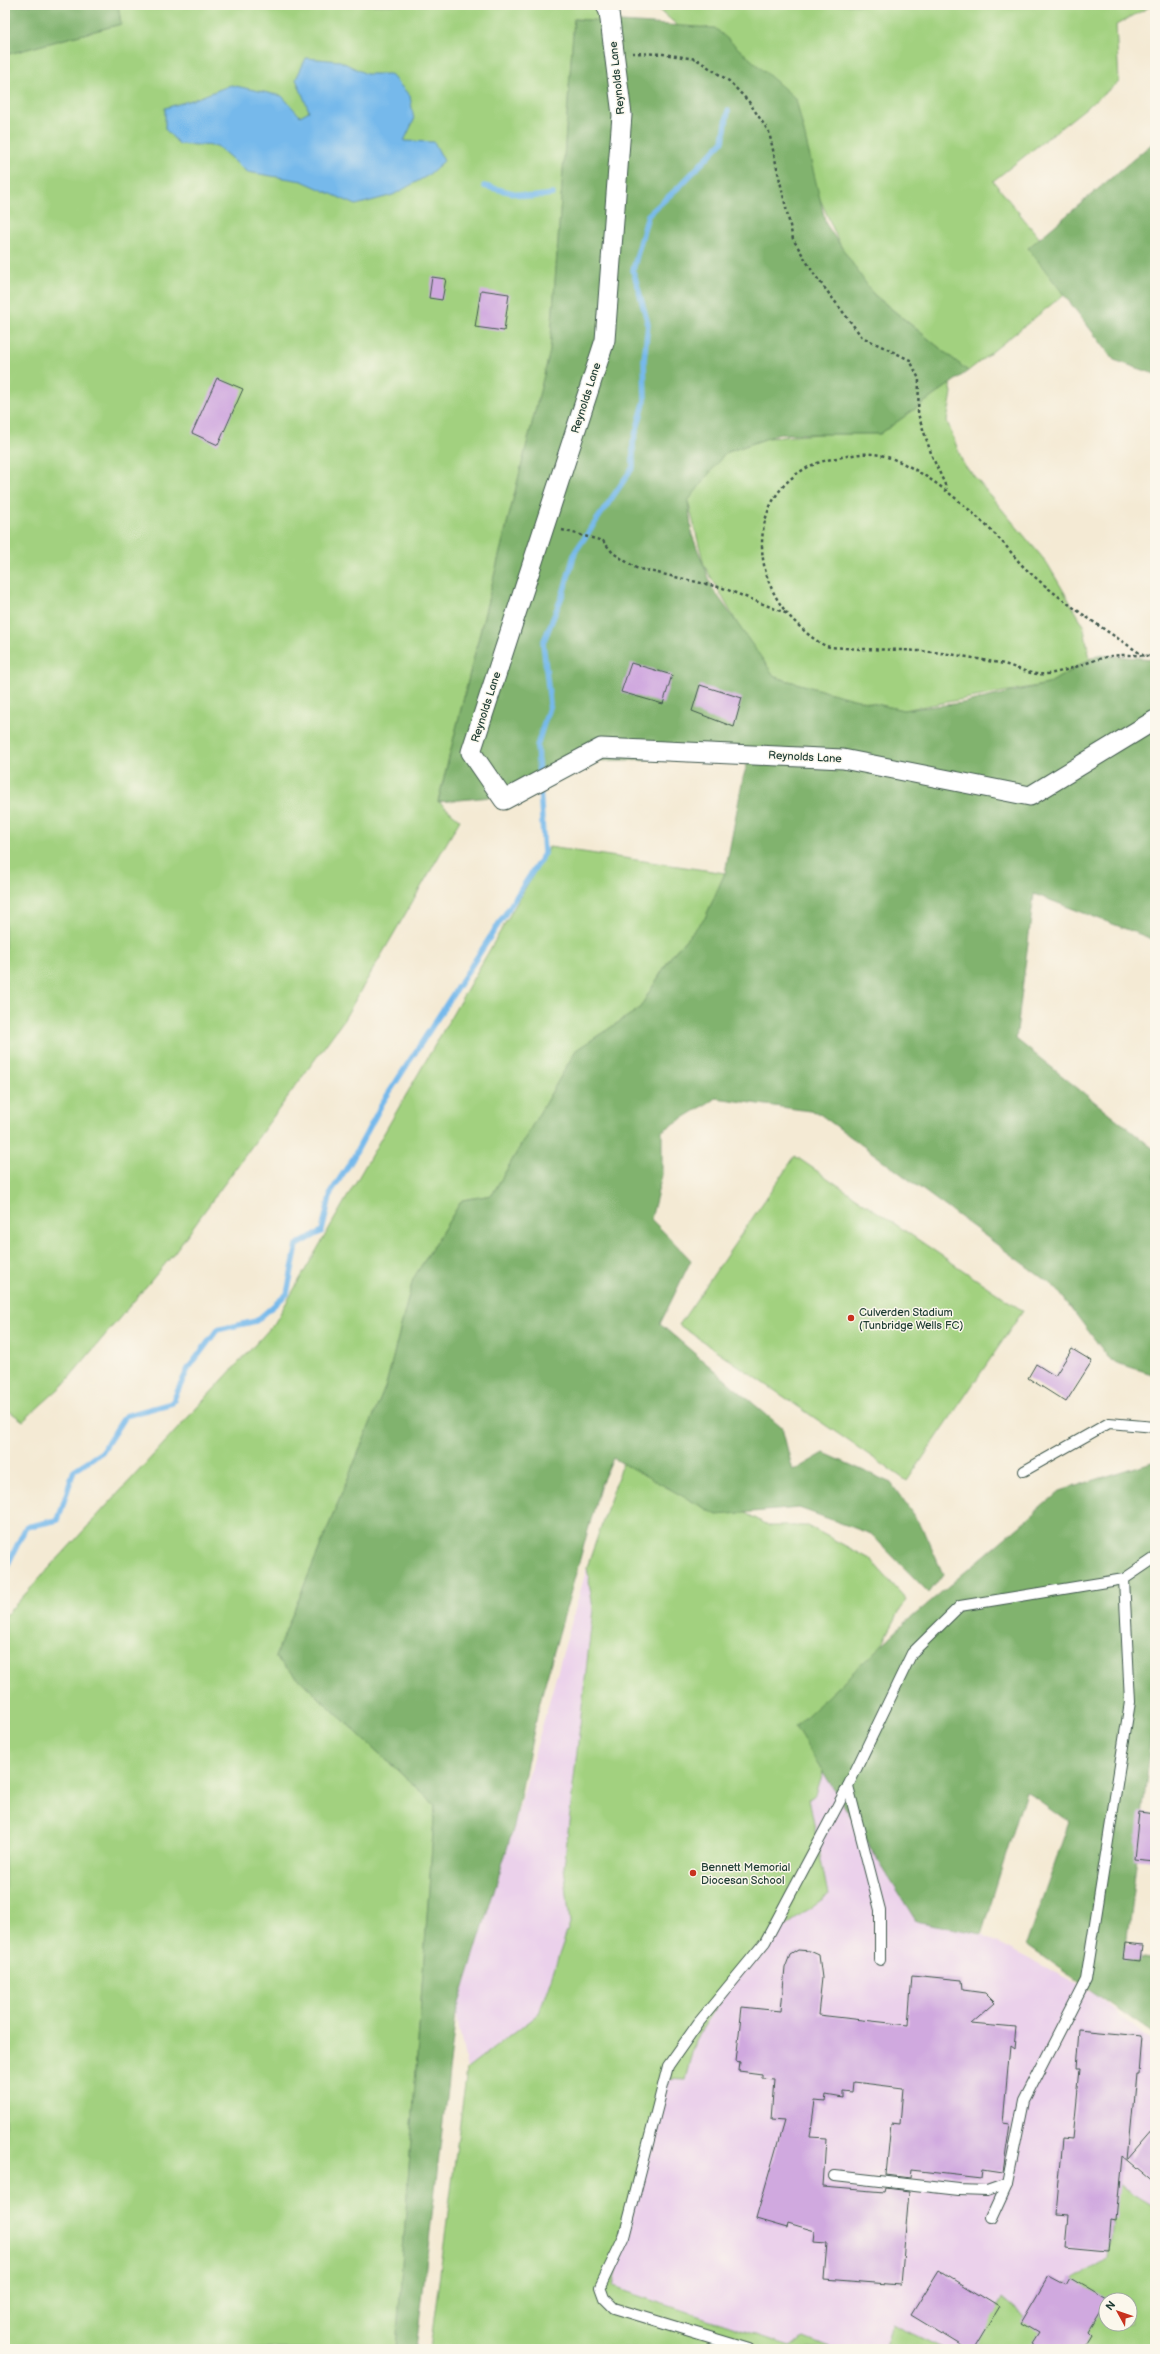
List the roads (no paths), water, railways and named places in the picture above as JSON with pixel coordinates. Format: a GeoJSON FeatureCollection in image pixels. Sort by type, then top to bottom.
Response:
{"type":"FeatureCollection","features":[{"type":"Feature","properties":{"kind":"street","name":"Reynolds Lane"},"geometry":{"type":"LineString","coordinates":[[606,5],[609,12],[622,115],[605,340],[471,752],[504,800],[600,748],[843,759],[1030,796],[1155,720]]}},
{"type":"Feature","properties":{"kind":"lane"},"geometry":{"type":"LineString","coordinates":[[1024,1471],[1109,1423],[1155,1428]]}},
{"type":"Feature","properties":{"kind":"lane"},"geometry":{"type":"LineString","coordinates":[[749,2349],[614,2308],[604,2298],[600,2287],[624,2237],[668,2066],[699,2022],[765,1942],[848,1786],[912,1653],[960,1606],[1124,1579],[1155,1558]]}},
{"type":"Feature","properties":{"kind":"lane"},"geometry":{"type":"LineString","coordinates":[[991,2219],[1006,2184],[1024,2101],[1086,1980],[1130,1702],[1124,1579]]}},
{"type":"Feature","properties":{"kind":"lane"},"geometry":{"type":"LineString","coordinates":[[848,1786],[880,1910],[880,1960]]}},
{"type":"Feature","properties":{"kind":"lane"},"geometry":{"type":"LineString","coordinates":[[835,2176],[959,2190],[987,2191],[1006,2184]]}},
{"type":"Feature","properties":{"kind":"water"},"geometry":{"type":"Polygon","coordinates":[[[306,58],[340,61],[366,74],[390,74],[410,96],[414,120],[404,141],[434,142],[444,161],[427,176],[393,195],[356,205],[302,181],[247,172],[217,146],[179,144],[165,129],[165,108],[195,99],[231,85],[282,96],[300,116],[309,111],[296,79],[306,58]]]}},
{"type":"Feature","properties":{"kind":"waterway"},"geometry":{"type":"LineString","coordinates":[[539,777],[537,746],[550,704],[543,643],[563,594],[575,552],[633,467],[633,443],[645,400],[644,360],[648,324],[633,270],[648,215],[680,186],[723,141],[728,111]]}},
{"type":"Feature","properties":{"kind":"waterway"},"geometry":{"type":"LineString","coordinates":[[484,186],[530,197],[553,194]]}},
{"type":"Feature","properties":{"kind":"waterway"},"geometry":{"type":"LineString","coordinates":[[5,1566],[8,1564],[26,1527],[58,1520],[74,1470],[102,1452],[125,1416],[172,1403],[188,1369],[217,1330],[256,1321],[287,1294],[297,1245],[322,1231],[331,1192],[352,1160],[383,1102],[544,854],[540,786]]}},
{"type":"Feature","properties":{"kind":"place","name":"Culverden Stadium (Tunbridge Wells FC)"},"geometry":{"type":"Point","coordinates":[851,1318]}},
{"type":"Feature","properties":{"kind":"place","name":"Bennett Memorial Diocesan School"},"geometry":{"type":"Point","coordinates":[693,1873]}}]}
